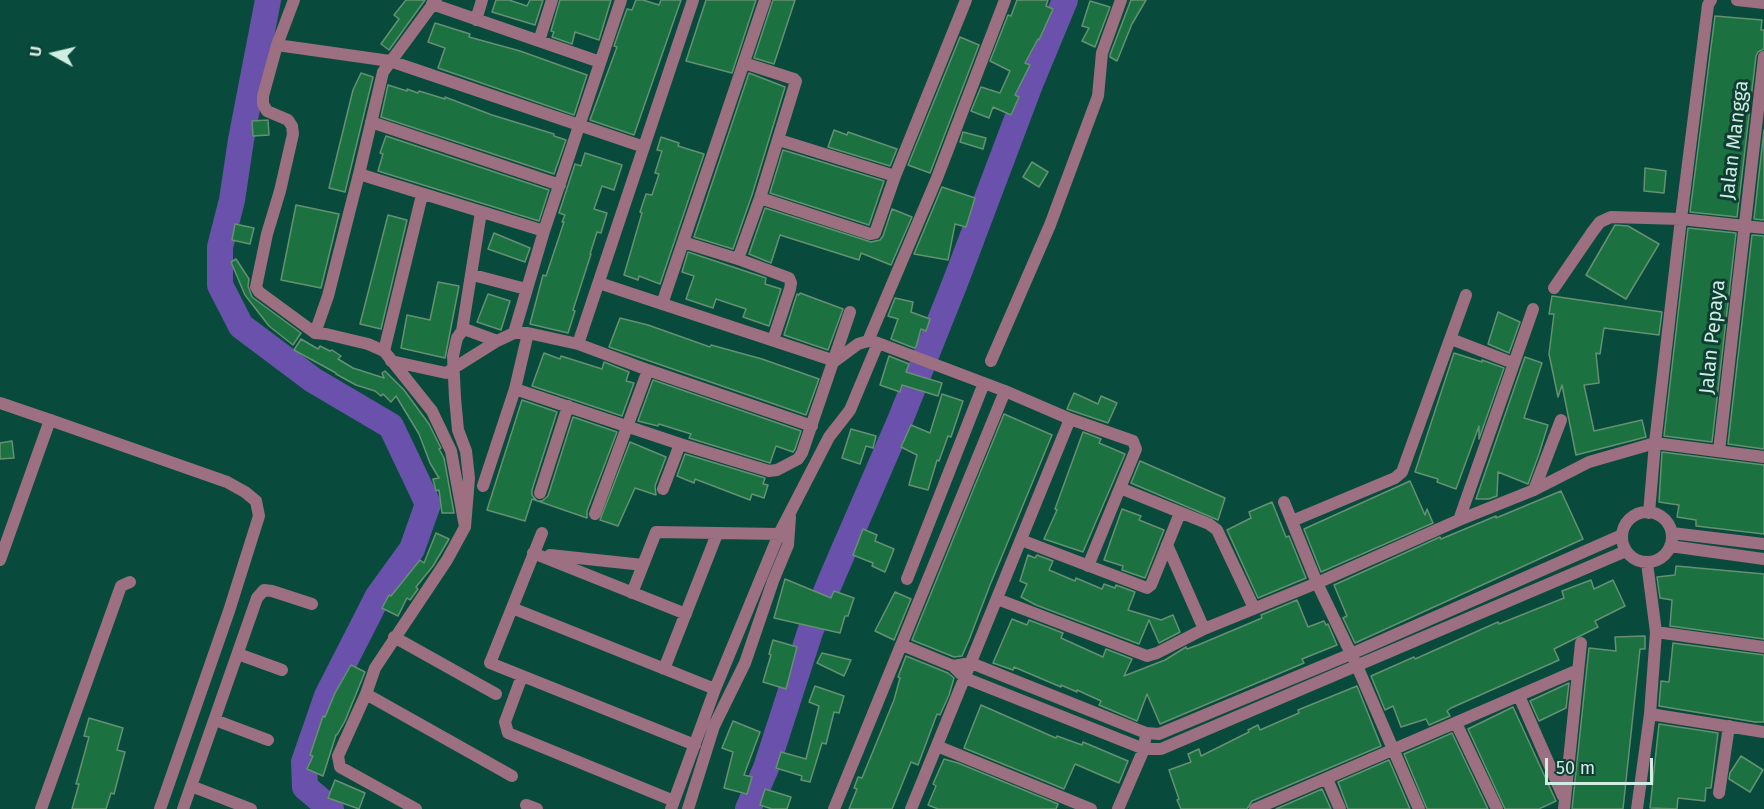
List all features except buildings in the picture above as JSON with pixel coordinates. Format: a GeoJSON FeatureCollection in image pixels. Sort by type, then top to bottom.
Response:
{"type":"FeatureCollection","features":[{"type":"Feature","properties":{"kind":"street"},"geometry":{"type":"LineString","coordinates":[[294,0],[277,45],[263,96],[263,104],[267,111],[288,120],[292,126],[292,134],[280,191],[267,234],[256,287],[259,292],[315,333],[368,344],[387,356],[440,373],[453,370],[468,357],[514,333],[528,333],[578,344],[812,426]]}},
{"type":"Feature","properties":{"kind":"street"},"geometry":{"type":"LineString","coordinates":[[476,20],[482,0]]}},
{"type":"Feature","properties":{"kind":"street"},"geometry":{"type":"LineString","coordinates":[[539,41],[552,0]]}},
{"type":"Feature","properties":{"kind":"street"},"geometry":{"type":"LineString","coordinates":[[514,333],[544,231],[621,0]]}},
{"type":"Feature","properties":{"kind":"street"},"geometry":{"type":"LineString","coordinates":[[578,344],[693,0]]}},
{"type":"Feature","properties":{"kind":"street"},"geometry":{"type":"LineString","coordinates":[[662,304],[765,0]]}},
{"type":"Feature","properties":{"kind":"street"},"geometry":{"type":"LineString","coordinates":[[760,198],[870,234],[875,233],[895,176],[966,0]]}},
{"type":"Feature","properties":{"kind":"street"},"geometry":{"type":"LineString","coordinates":[[522,676],[505,722],[508,733],[673,805],[715,689],[779,534],[829,437],[850,410],[873,342],[1005,0]]}},
{"type":"Feature","properties":{"kind":"street"},"geometry":{"type":"LineString","coordinates":[[991,361],[1050,225],[1098,96],[1102,53],[1121,0]]}},
{"type":"Feature","properties":{"kind":"street"},"geometry":{"type":"LineString","coordinates":[[1649,513],[1681,219],[1708,5],[1711,0]]}},
{"type":"Feature","properties":{"kind":"street"},"geometry":{"type":"LineString","coordinates":[[1737,0],[1764,3]]}},
{"type":"Feature","properties":{"kind":"street"},"geometry":{"type":"LineString","coordinates":[[315,333],[328,296],[383,72],[434,2],[476,20],[600,62]]}},
{"type":"Feature","properties":{"kind":"street"},"geometry":{"type":"LineString","coordinates":[[277,45],[390,61],[645,147]]}},
{"type":"Feature","properties":{"kind":"street","name":"Jalan Mangga"},"geometry":{"type":"LineString","coordinates":[[1745,226],[1764,57]]}},
{"type":"Feature","properties":{"kind":"street"},"geometry":{"type":"LineString","coordinates":[[738,259],[779,140],[796,81],[744,63]]}},
{"type":"Feature","properties":{"kind":"street"},"geometry":{"type":"LineString","coordinates":[[371,122],[560,185]]}},
{"type":"Feature","properties":{"kind":"street"},"geometry":{"type":"LineString","coordinates":[[779,140],[895,176]]}},
{"type":"Feature","properties":{"kind":"street"},"geometry":{"type":"LineString","coordinates":[[359,174],[544,231]]}},
{"type":"Feature","properties":{"kind":"street"},"geometry":{"type":"LineString","coordinates":[[387,356],[422,195]]}},
{"type":"Feature","properties":{"kind":"street"},"geometry":{"type":"LineString","coordinates":[[416,809],[340,767],[338,756],[375,668],[447,560],[465,527],[469,478],[466,451],[458,430],[453,370],[454,344],[462,331],[473,275],[481,212]]}},
{"type":"Feature","properties":{"kind":"street"},"geometry":{"type":"LineString","coordinates":[[1554,288],[1600,222],[1611,217],[1681,219],[1764,228]]}},
{"type":"Feature","properties":{"kind":"street","name":"Jalan Pepaya"},"geometry":{"type":"LineString","coordinates":[[1719,451],[1745,226]]}},
{"type":"Feature","properties":{"kind":"street"},"geometry":{"type":"LineString","coordinates":[[683,242],[789,278],[791,283],[773,340]]}},
{"type":"Feature","properties":{"kind":"street"},"geometry":{"type":"LineString","coordinates":[[473,275],[526,289]]}},
{"type":"Feature","properties":{"kind":"street"},"geometry":{"type":"LineString","coordinates":[[599,283],[835,361]]}},
{"type":"Feature","properties":{"kind":"street"},"geometry":{"type":"LineString","coordinates":[[1292,521],[1395,478],[1402,472],[1466,295]]}},
{"type":"Feature","properties":{"kind":"street"},"geometry":{"type":"LineString","coordinates":[[1459,520],[1533,309]]}},
{"type":"Feature","properties":{"kind":"street"},"geometry":{"type":"LineString","coordinates":[[515,389],[680,444],[769,471],[777,470],[798,459],[835,361],[850,312]]}},
{"type":"Feature","properties":{"kind":"street"},"geometry":{"type":"LineString","coordinates":[[462,331],[467,330],[497,341]]}},
{"type":"Feature","properties":{"kind":"street"},"geometry":{"type":"LineString","coordinates":[[483,486],[515,389],[528,333]]}},
{"type":"Feature","properties":{"kind":"street"},"geometry":{"type":"LineString","coordinates":[[1451,339],[1513,363]]}},
{"type":"Feature","properties":{"kind":"street"},"geometry":{"type":"LineString","coordinates":[[835,361],[850,348],[873,342],[1005,391],[1070,419],[1134,441],[1136,449],[1088,566]]}},
{"type":"Feature","properties":{"kind":"street"},"geometry":{"type":"LineString","coordinates":[[387,356],[432,411],[451,451],[465,527]]}},
{"type":"Feature","properties":{"kind":"street"},"geometry":{"type":"LineString","coordinates":[[595,514],[648,370]]}},
{"type":"Feature","properties":{"kind":"street"},"geometry":{"type":"LineString","coordinates":[[907,579],[984,383]]}},
{"type":"Feature","properties":{"kind":"street"},"geometry":{"type":"LineString","coordinates":[[834,809],[1005,391]]}},
{"type":"Feature","properties":{"kind":"street"},"geometry":{"type":"LineString","coordinates":[[0,403],[227,482],[256,501],[259,516],[230,611],[160,809]]}},
{"type":"Feature","properties":{"kind":"street"},"geometry":{"type":"LineString","coordinates":[[540,493],[568,406]]}},
{"type":"Feature","properties":{"kind":"street"},"geometry":{"type":"LineString","coordinates":[[915,808],[937,746],[1070,419]]}},
{"type":"Feature","properties":{"kind":"street"},"geometry":{"type":"LineString","coordinates":[[0,560],[50,420]]}},
{"type":"Feature","properties":{"kind":"street"},"geometry":{"type":"LineString","coordinates":[[1534,490],[1561,420]]}},
{"type":"Feature","properties":{"kind":"street"},"geometry":{"type":"LineString","coordinates":[[998,598],[1147,656],[1204,629],[1534,490],[1589,462],[1655,443],[1764,457]]}},
{"type":"Feature","properties":{"kind":"street"},"geometry":{"type":"LineString","coordinates":[[663,489],[680,444]]}},
{"type":"Feature","properties":{"kind":"street"},"geometry":{"type":"LineString","coordinates":[[1120,488],[1209,524],[1216,530],[1254,608]]}},
{"type":"Feature","properties":{"kind":"street"},"geometry":{"type":"LineString","coordinates":[[1284,502],[1317,583],[1357,666],[1419,809]]}},
{"type":"Feature","properties":{"kind":"street"},"geometry":{"type":"LineString","coordinates":[[1021,540],[1147,588],[1151,585],[1180,513]]}},
{"type":"Feature","properties":{"kind":"street"},"geometry":{"type":"LineString","coordinates":[[1649,513],[1664,519],[1669,525],[1671,540],[1662,558],[1647,563],[1635,560],[1626,551],[1622,535],[1631,519],[1640,514],[1649,513]]}},
{"type":"Feature","properties":{"kind":"street"},"geometry":{"type":"LineString","coordinates":[[688,809],[714,726],[745,663],[788,545],[790,515]]}},
{"type":"Feature","properties":{"kind":"street"},"geometry":{"type":"LineString","coordinates":[[632,593],[656,532],[779,534]]}},
{"type":"Feature","properties":{"kind":"street"},"geometry":{"type":"LineString","coordinates":[[542,533],[490,663],[695,745]]}},
{"type":"Feature","properties":{"kind":"street"},"geometry":{"type":"LineString","coordinates":[[664,669],[717,534]]}},
{"type":"Feature","properties":{"kind":"street"},"geometry":{"type":"LineString","coordinates":[[953,666],[971,663],[1146,733],[1159,734],[1351,654],[1622,535]]}},
{"type":"Feature","properties":{"kind":"street"},"geometry":{"type":"LineString","coordinates":[[1671,540],[1764,544]]}},
{"type":"Feature","properties":{"kind":"street"},"geometry":{"type":"LineString","coordinates":[[1671,540],[1764,559]]}},
{"type":"Feature","properties":{"kind":"street"},"geometry":{"type":"LineString","coordinates":[[1167,545],[1204,629]]}},
{"type":"Feature","properties":{"kind":"street"},"geometry":{"type":"LineString","coordinates":[[902,645],[953,666],[965,678],[1144,748],[1161,748],[1626,551]]}},
{"type":"Feature","properties":{"kind":"street"},"geometry":{"type":"LineString","coordinates":[[533,553],[643,566]]}},
{"type":"Feature","properties":{"kind":"street"},"geometry":{"type":"LineString","coordinates":[[533,553],[686,614]]}},
{"type":"Feature","properties":{"kind":"street"},"geometry":{"type":"LineString","coordinates":[[1637,809],[1650,714],[1656,632],[1647,563]]}},
{"type":"Feature","properties":{"kind":"street"},"geometry":{"type":"LineString","coordinates":[[41,809],[121,586],[130,582]]}},
{"type":"Feature","properties":{"kind":"street"},"geometry":{"type":"LineString","coordinates":[[183,809],[257,598],[264,590],[312,604]]}},
{"type":"Feature","properties":{"kind":"street"},"geometry":{"type":"LineString","coordinates":[[512,608],[715,689]]}},
{"type":"Feature","properties":{"kind":"street"},"geometry":{"type":"LineString","coordinates":[[1656,632],[1764,647]]}},
{"type":"Feature","properties":{"kind":"street"},"geometry":{"type":"LineString","coordinates":[[394,637],[496,694]]}},
{"type":"Feature","properties":{"kind":"street"},"geometry":{"type":"LineString","coordinates":[[1564,804],[1581,643]]}},
{"type":"Feature","properties":{"kind":"street"},"geometry":{"type":"LineString","coordinates":[[238,654],[282,670]]}},
{"type":"Feature","properties":{"kind":"street"},"geometry":{"type":"LineString","coordinates":[[1261,808],[1578,670]]}},
{"type":"Feature","properties":{"kind":"street"},"geometry":{"type":"LineString","coordinates":[[366,693],[512,776]]}},
{"type":"Feature","properties":{"kind":"street"},"geometry":{"type":"LineString","coordinates":[[1519,696],[1564,804]]}},
{"type":"Feature","properties":{"kind":"street"},"geometry":{"type":"LineString","coordinates":[[1650,714],[1764,732]]}},
{"type":"Feature","properties":{"kind":"street"},"geometry":{"type":"LineString","coordinates":[[215,720],[268,740]]}},
{"type":"Feature","properties":{"kind":"street"},"geometry":{"type":"LineString","coordinates":[[1456,723],[1497,809]]}},
{"type":"Feature","properties":{"kind":"street"},"geometry":{"type":"LineString","coordinates":[[1719,793],[1729,726]]}},
{"type":"Feature","properties":{"kind":"street"},"geometry":{"type":"LineString","coordinates":[[1119,809],[1144,748],[1146,733]]}},
{"type":"Feature","properties":{"kind":"street"},"geometry":{"type":"LineString","coordinates":[[937,746],[1091,809]]}},
{"type":"Feature","properties":{"kind":"street"},"geometry":{"type":"LineString","coordinates":[[1327,779],[1340,809]]}},
{"type":"Feature","properties":{"kind":"street"},"geometry":{"type":"LineString","coordinates":[[191,786],[251,809]]}},
{"type":"Feature","properties":{"kind":"waterway"},"geometry":{"type":"LineString","coordinates":[[268,0],[232,200],[220,247],[220,285],[241,326],[313,380],[391,426],[428,504],[412,549],[378,596],[327,696],[304,762],[305,787],[331,809]]}},
{"type":"Feature","properties":{"kind":"waterway"},"geometry":{"type":"LineString","coordinates":[[748,809],[766,768],[810,632],[899,423],[1065,0]]}}]}
